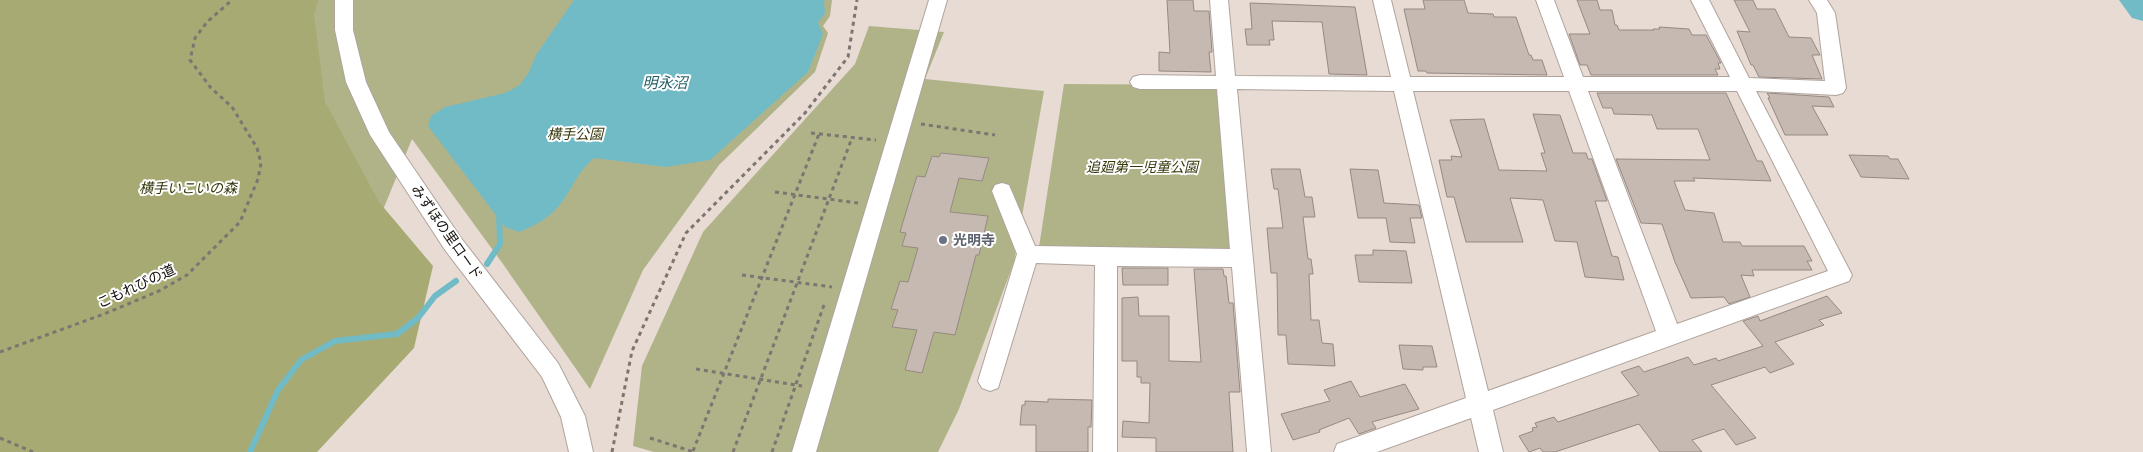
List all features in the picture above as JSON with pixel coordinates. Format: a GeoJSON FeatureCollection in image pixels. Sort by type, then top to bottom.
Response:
{"type":"FeatureCollection","features":[{"type":"Feature","properties":{"kind":"street","name":"みずほの里ロード"},"geometry":{"type":"LineString","coordinates":[[344,0],[344,30],[356,82],[380,135],[453,244],[550,370],[572,416],[581,452]]}},
{"type":"Feature","properties":{"kind":"street"},"geometry":{"type":"LineString","coordinates":[[804,452],[938,0]]}},
{"type":"Feature","properties":{"kind":"street"},"geometry":{"type":"LineString","coordinates":[[1219,0],[1228,81],[1259,452]]}},
{"type":"Feature","properties":{"kind":"street"},"geometry":{"type":"LineString","coordinates":[[1382,0],[1491,452]]}},
{"type":"Feature","properties":{"kind":"street"},"geometry":{"type":"LineString","coordinates":[[1544,0],[1670,337]]}},
{"type":"Feature","properties":{"kind":"street"},"geometry":{"type":"LineString","coordinates":[[1346,452],[1841,275],[1700,0]]}},
{"type":"Feature","properties":{"kind":"street"},"geometry":{"type":"LineString","coordinates":[[1140,82],[1742,84],[1836,88],[1826,13],[1818,0]]}},
{"type":"Feature","properties":{"kind":"street"},"geometry":{"type":"LineString","coordinates":[[990,381],[1028,254],[1002,191]]}},
{"type":"Feature","properties":{"kind":"street"},"geometry":{"type":"LineString","coordinates":[[1028,254],[1106,257],[1243,258]]}},
{"type":"Feature","properties":{"kind":"street"},"geometry":{"type":"LineString","coordinates":[[1105,452],[1106,257]]}},
{"type":"Feature","properties":{"kind":"path","name":"こもれびの道"},"geometry":{"type":"LineString","coordinates":[[0,352],[104,314],[159,291],[187,275],[240,222],[258,180],[260,163],[257,148],[232,107],[211,88],[190,60],[195,38],[207,22],[232,0]]}},
{"type":"Feature","properties":{"kind":"path"},"geometry":{"type":"LineString","coordinates":[[612,452],[632,351],[686,233],[771,150],[805,113],[848,57],[857,0]]}},
{"type":"Feature","properties":{"kind":"path"},"geometry":{"type":"LineString","coordinates":[[903,122],[994,135]]}},
{"type":"Feature","properties":{"kind":"path"},"geometry":{"type":"LineString","coordinates":[[811,133],[897,143]]}},
{"type":"Feature","properties":{"kind":"path"},"geometry":{"type":"LineString","coordinates":[[650,438],[694,452],[819,134]]}},
{"type":"Feature","properties":{"kind":"path"},"geometry":{"type":"LineString","coordinates":[[733,452],[852,138]]}},
{"type":"Feature","properties":{"kind":"path"},"geometry":{"type":"LineString","coordinates":[[775,192],[879,204]]}},
{"type":"Feature","properties":{"kind":"path"},"geometry":{"type":"LineString","coordinates":[[742,275],[853,290]]}},
{"type":"Feature","properties":{"kind":"path"},"geometry":{"type":"LineString","coordinates":[[696,369],[823,387]]}},
{"type":"Feature","properties":{"kind":"path"},"geometry":{"type":"LineString","coordinates":[[0,438],[33,452]]}},
{"type":"Feature","properties":{"kind":"green space","name":"横手いこいの森"},"geometry":{"type":"Polygon","coordinates":[[[0,0],[832,0],[830,16],[823,26],[828,33],[815,72],[719,165],[643,270],[590,389],[503,264],[412,139],[351,288],[237,452],[0,452],[0,0]]]}},
{"type":"Feature","properties":{"kind":"green space","name":"横手いこいの森"},"geometry":{"type":"Polygon","coordinates":[[[0,0],[318,0],[314,15],[325,102],[379,202],[433,266],[414,348],[317,452],[0,452],[0,0]]]}},
{"type":"Feature","properties":{"kind":"green space"},"geometry":{"type":"Polygon","coordinates":[[[869,26],[944,32],[925,79],[1044,91],[1014,262],[959,409],[938,452],[654,452],[633,446],[642,366],[703,232],[855,64],[869,26]]]}},
{"type":"Feature","properties":{"kind":"green space","name":"追廻第一児童公園"},"geometry":{"type":"Polygon","coordinates":[[[1064,84],[1222,85],[1234,251],[1039,247],[1064,84]]]}},
{"type":"Feature","properties":{"kind":"water","name":"明永沼"},"geometry":{"type":"Polygon","coordinates":[[[574,0],[825,0],[825,13],[818,23],[823,34],[808,72],[710,160],[666,167],[594,158],[583,169],[562,202],[548,217],[519,232],[505,227],[428,126],[431,116],[445,107],[505,93],[520,85],[529,72],[536,55],[574,0]]]}},
{"type":"Feature","properties":{"kind":"building"},"geometry":{"type":"Polygon","coordinates":[[[1167,0],[1193,0],[1194,11],[1209,11],[1212,52],[1209,52],[1211,72],[1159,71],[1159,52],[1170,53],[1167,0]]]}},
{"type":"Feature","properties":{"kind":"building"},"geometry":{"type":"Polygon","coordinates":[[[1423,0],[1464,0],[1468,13],[1493,14],[1494,17],[1516,17],[1529,55],[1531,55],[1533,60],[1542,60],[1547,75],[1427,73],[1426,71],[1418,71],[1404,9],[1425,9],[1423,0]]]}},
{"type":"Feature","properties":{"kind":"building"},"geometry":{"type":"Polygon","coordinates":[[[1577,0],[1597,0],[1600,10],[1612,10],[1615,25],[1617,25],[1619,30],[1654,30],[1660,29],[1659,27],[1689,29],[1692,35],[1706,35],[1721,63],[1718,63],[1720,69],[1715,69],[1718,75],[1591,75],[1587,65],[1580,65],[1569,34],[1590,34],[1577,0]]]}},
{"type":"Feature","properties":{"kind":"building"},"geometry":{"type":"Polygon","coordinates":[[[1734,0],[1753,0],[1757,9],[1775,9],[1789,37],[1811,38],[1820,55],[1812,55],[1822,79],[1759,77],[1753,65],[1751,65],[1737,31],[1750,32],[1734,0]]]}},
{"type":"Feature","properties":{"kind":"building"},"geometry":{"type":"Polygon","coordinates":[[[1250,3],[1355,7],[1367,75],[1329,74],[1322,22],[1272,21],[1274,40],[1269,40],[1270,45],[1247,45],[1245,29],[1252,29],[1250,3]]]}},
{"type":"Feature","properties":{"kind":"building"},"geometry":{"type":"Polygon","coordinates":[[[1597,93],[1726,93],[1757,161],[1762,161],[1771,181],[1693,178],[1695,181],[1674,181],[1685,210],[1714,213],[1723,242],[1740,242],[1742,246],[1804,246],[1812,261],[1807,261],[1812,270],[1752,270],[1754,276],[1741,275],[1750,297],[1729,304],[1724,297],[1691,298],[1675,262],[1662,224],[1641,223],[1616,159],[1710,160],[1698,129],[1657,129],[1652,115],[1614,114],[1612,108],[1603,108],[1597,93]]]}},
{"type":"Feature","properties":{"kind":"building"},"geometry":{"type":"Polygon","coordinates":[[[1767,93],[1829,97],[1834,107],[1812,106],[1828,135],[1785,135],[1767,93]]]}},
{"type":"Feature","properties":{"kind":"building"},"geometry":{"type":"Polygon","coordinates":[[[1533,114],[1560,115],[1573,153],[1586,153],[1588,159],[1592,159],[1607,201],[1595,201],[1612,256],[1618,257],[1624,280],[1585,277],[1577,242],[1555,241],[1543,200],[1510,198],[1523,242],[1466,242],[1454,197],[1447,197],[1439,160],[1452,160],[1451,156],[1462,157],[1450,120],[1484,119],[1499,170],[1547,171],[1541,153],[1545,153],[1533,114]]]}},
{"type":"Feature","properties":{"kind":"building","name":"光明寺"},"geometry":{"type":"Polygon","coordinates":[[[941,153],[989,158],[982,181],[959,178],[950,212],[988,216],[979,255],[976,255],[955,335],[934,332],[922,373],[905,370],[917,330],[892,327],[898,310],[891,309],[900,281],[908,282],[918,248],[902,246],[906,233],[900,232],[917,176],[925,177],[932,156],[939,157],[941,153]]]}},
{"type":"Feature","properties":{"kind":"building"},"geometry":{"type":"Polygon","coordinates":[[[1849,155],[1888,156],[1890,159],[1898,159],[1909,179],[1861,177],[1849,155]]]}},
{"type":"Feature","properties":{"kind":"building"},"geometry":{"type":"Polygon","coordinates":[[[1271,169],[1300,169],[1305,197],[1312,197],[1315,217],[1303,217],[1308,259],[1311,259],[1313,274],[1309,274],[1311,320],[1319,320],[1322,343],[1333,344],[1335,366],[1288,364],[1286,335],[1278,335],[1277,273],[1271,273],[1267,228],[1283,228],[1278,189],[1274,189],[1271,169]]]}},
{"type":"Feature","properties":{"kind":"building"},"geometry":{"type":"Polygon","coordinates":[[[1350,169],[1378,170],[1384,203],[1419,205],[1422,218],[1410,218],[1415,243],[1390,242],[1386,218],[1358,218],[1350,169]]]}},
{"type":"Feature","properties":{"kind":"building"},"geometry":{"type":"Polygon","coordinates":[[[1373,250],[1406,251],[1412,283],[1359,282],[1355,255],[1373,255],[1373,250]]]}},
{"type":"Feature","properties":{"kind":"building"},"geometry":{"type":"Polygon","coordinates":[[[1122,268],[1168,268],[1168,285],[1123,285],[1122,268]]]}},
{"type":"Feature","properties":{"kind":"building"},"geometry":{"type":"Polygon","coordinates":[[[1194,269],[1223,269],[1224,276],[1226,276],[1229,303],[1233,303],[1240,392],[1229,392],[1233,452],[1156,452],[1156,438],[1122,437],[1123,421],[1149,423],[1150,383],[1141,383],[1141,377],[1137,377],[1137,361],[1122,361],[1122,298],[1138,297],[1139,316],[1169,316],[1169,361],[1201,362],[1194,269]]]}},
{"type":"Feature","properties":{"kind":"building"},"geometry":{"type":"Polygon","coordinates":[[[1827,296],[1842,313],[1819,320],[1824,325],[1775,342],[1794,364],[1770,373],[1765,367],[1711,385],[1756,438],[1736,445],[1724,429],[1692,440],[1702,452],[1660,452],[1639,424],[1555,452],[1543,452],[1540,448],[1529,452],[1519,436],[1533,431],[1532,428],[1537,427],[1535,423],[1554,417],[1558,422],[1639,395],[1621,372],[1639,366],[1644,372],[1688,357],[1694,365],[1716,358],[1718,361],[1763,346],[1743,321],[1758,316],[1760,321],[1827,296]]]}},
{"type":"Feature","properties":{"kind":"building"},"geometry":{"type":"Polygon","coordinates":[[[1399,345],[1432,346],[1437,367],[1423,367],[1423,370],[1403,369],[1399,345]]]}},
{"type":"Feature","properties":{"kind":"building"},"geometry":{"type":"Polygon","coordinates":[[[1351,381],[1360,397],[1405,384],[1419,409],[1372,422],[1376,428],[1359,434],[1349,418],[1319,430],[1320,432],[1293,440],[1281,414],[1330,401],[1324,390],[1351,381]]]}},
{"type":"Feature","properties":{"kind":"building"},"geometry":{"type":"Polygon","coordinates":[[[1048,399],[1092,400],[1091,427],[1088,427],[1088,452],[1036,452],[1036,425],[1020,425],[1022,405],[1025,405],[1025,401],[1048,402],[1048,399]]]}},
{"type":"Feature","properties":{"kind":"waterway"},"geometry":{"type":"LineString","coordinates":[[2134,0],[2143,11]]}},
{"type":"Feature","properties":{"kind":"waterway"},"geometry":{"type":"LineString","coordinates":[[487,264],[500,244],[499,212]]}},
{"type":"Feature","properties":{"kind":"waterway"},"geometry":{"type":"LineString","coordinates":[[250,452],[278,390],[301,360],[335,341],[397,334],[418,318],[435,296],[456,281]]}},
{"type":"Feature","properties":{"kind":"place","name":"光明寺"},"geometry":{"type":"Point","coordinates":[943,240]}},
{"type":"Feature","properties":{"kind":"park label","name":"横手公園"},"geometry":{"type":"Point","coordinates":[575,134]}}]}
